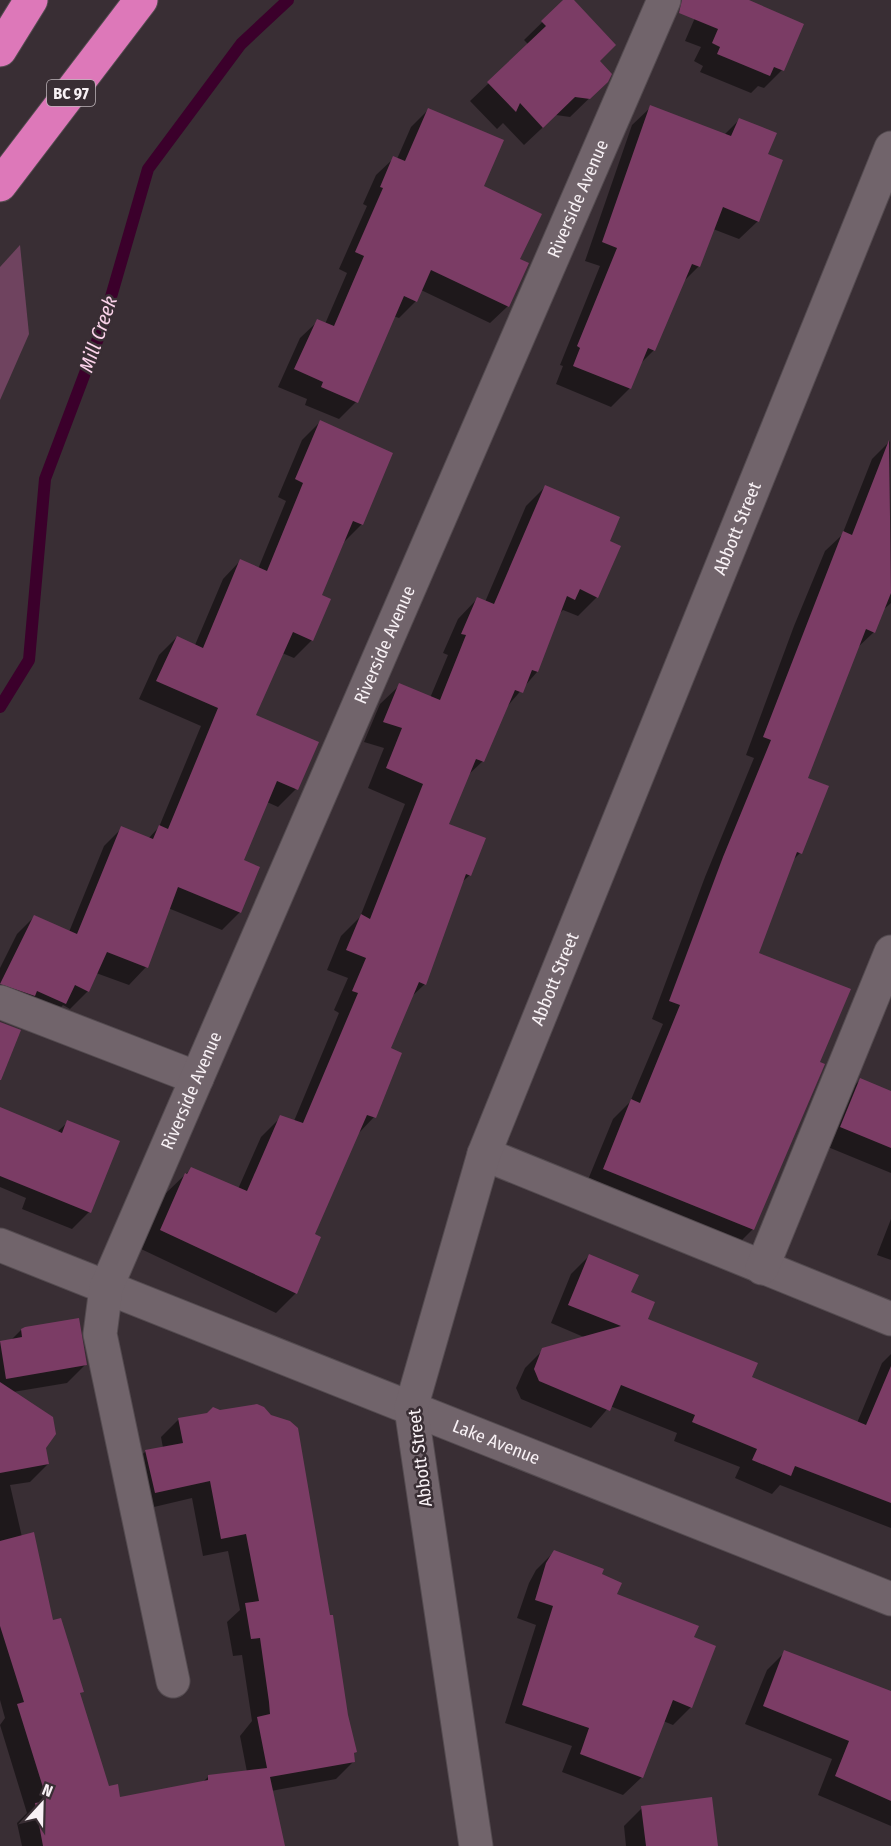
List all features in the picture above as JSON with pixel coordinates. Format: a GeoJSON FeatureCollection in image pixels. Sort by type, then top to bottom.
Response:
{"type":"FeatureCollection","features":[{"type":"Feature","properties":{"kind":"highway"},"geometry":{"type":"LineString","coordinates":[[0,50],[30,0]]}},
{"type":"Feature","properties":{"kind":"highway","name":"BC 97"},"geometry":{"type":"LineString","coordinates":[[0,185],[141,0]]}},
{"type":"Feature","properties":{"kind":"street","name":"Riverside Avenue"},"geometry":{"type":"LineString","coordinates":[[173,1681],[100,1334],[106,1288],[664,0]]}},
{"type":"Feature","properties":{"kind":"street","name":"Abbott Street"},"geometry":{"type":"LineString","coordinates":[[476,1846],[411,1407],[484,1154],[891,148]]}},
{"type":"Feature","properties":{"kind":"street"},"geometry":{"type":"LineString","coordinates":[[762,1268],[891,952]]}},
{"type":"Feature","properties":{"kind":"street"},"geometry":{"type":"LineString","coordinates":[[0,1002],[197,1078]]}},
{"type":"Feature","properties":{"kind":"street"},"geometry":{"type":"LineString","coordinates":[[484,1154],[891,1319]]}},
{"type":"Feature","properties":{"kind":"street","name":"Lake Avenue"},"geometry":{"type":"LineString","coordinates":[[0,1245],[891,1599]]}},
{"type":"Feature","properties":{"kind":"shaded area"},"geometry":{"type":"Polygon","coordinates":[[[20,245],[29,334],[0,400],[0,267],[20,245]]]}},
{"type":"Feature","properties":{"kind":"building"},"geometry":{"type":"Polygon","coordinates":[[[563,0],[574,0],[616,45],[600,61],[612,74],[608,82],[590,99],[575,97],[543,128],[520,103],[516,112],[487,82],[546,26],[541,21],[563,0]]]}},
{"type":"Feature","properties":{"kind":"building"},"geometry":{"type":"Polygon","coordinates":[[[682,0],[749,0],[804,24],[784,71],[774,67],[770,76],[717,54],[720,47],[712,43],[718,29],[679,13],[682,0]]]}},
{"type":"Feature","properties":{"kind":"building"},"geometry":{"type":"Polygon","coordinates":[[[650,105],[731,136],[739,118],[777,133],[768,154],[783,160],[759,222],[723,207],[700,267],[692,264],[655,351],[648,348],[631,389],[573,366],[580,348],[577,346],[617,248],[602,242],[650,105]]]}},
{"type":"Feature","properties":{"kind":"building"},"geometry":{"type":"Polygon","coordinates":[[[428,108],[504,140],[484,186],[542,214],[520,259],[529,263],[509,307],[431,270],[417,302],[404,296],[358,403],[321,387],[323,382],[294,369],[317,319],[334,326],[364,256],[355,252],[383,188],[380,187],[393,156],[405,161],[428,108]]]}},
{"type":"Feature","properties":{"kind":"building"},"geometry":{"type":"Polygon","coordinates":[[[320,420],[393,453],[363,525],[353,521],[322,595],[331,599],[313,641],[293,632],[256,715],[319,742],[298,790],[277,781],[244,860],[260,867],[241,913],[178,887],[148,968],[107,952],[89,992],[75,985],[66,1004],[37,991],[35,996],[0,984],[34,915],[77,934],[121,826],[153,839],[159,825],[168,829],[218,708],[156,681],[177,636],[203,648],[240,559],[267,571],[303,483],[295,479],[320,420]]]}},
{"type":"Feature","properties":{"kind":"building"},"geometry":{"type":"Polygon","coordinates":[[[889,440],[891,593],[875,633],[866,629],[808,778],[829,786],[802,854],[797,852],[759,953],[851,989],[820,1062],[825,1064],[754,1230],[603,1169],[631,1099],[640,1103],[680,1005],[669,1001],[723,857],[771,740],[763,737],[843,531],[852,535],[889,440]]]}},
{"type":"Feature","properties":{"kind":"building"},"geometry":{"type":"Polygon","coordinates":[[[545,485],[620,517],[610,541],[621,546],[598,598],[580,589],[575,600],[567,596],[538,672],[532,670],[523,693],[515,690],[484,762],[476,759],[449,824],[486,838],[471,876],[466,874],[426,985],[419,982],[391,1048],[402,1053],[376,1118],[367,1115],[315,1234],[321,1237],[297,1294],[160,1230],[185,1173],[187,1174],[191,1167],[247,1191],[280,1115],[303,1123],[358,993],[352,991],[366,958],[346,950],[361,914],[370,919],[423,784],[386,768],[402,728],[383,722],[399,683],[440,700],[466,635],[461,634],[477,597],[494,604],[545,485]]]}},
{"type":"Feature","properties":{"kind":"building"},"geometry":{"type":"Polygon","coordinates":[[[0,1022],[21,1030],[1,1080],[0,1080],[0,1022]]]}},
{"type":"Feature","properties":{"kind":"building"},"geometry":{"type":"Polygon","coordinates":[[[860,1078],[891,1091],[891,1148],[840,1127],[860,1078]]]}},
{"type":"Feature","properties":{"kind":"building"},"geometry":{"type":"Polygon","coordinates":[[[0,1107],[62,1133],[67,1120],[120,1141],[91,1213],[0,1176],[0,1107]]]}},
{"type":"Feature","properties":{"kind":"building"},"geometry":{"type":"Polygon","coordinates":[[[589,1254],[639,1275],[631,1292],[655,1302],[648,1319],[758,1363],[752,1377],[866,1425],[891,1366],[891,1503],[795,1466],[791,1476],[752,1460],[757,1449],[692,1422],[695,1415],[621,1385],[610,1411],[539,1381],[534,1369],[542,1348],[621,1326],[568,1305],[589,1254]]]}},
{"type":"Feature","properties":{"kind":"building"},"geometry":{"type":"Polygon","coordinates":[[[79,1318],[87,1365],[6,1379],[0,1341],[22,1337],[21,1329],[25,1327],[79,1318]]]}},
{"type":"Feature","properties":{"kind":"building"},"geometry":{"type":"Polygon","coordinates":[[[0,1382],[53,1417],[56,1434],[46,1448],[49,1464],[0,1473],[0,1382]]]}},
{"type":"Feature","properties":{"kind":"building"},"geometry":{"type":"Polygon","coordinates":[[[257,1404],[264,1407],[271,1415],[290,1421],[298,1428],[330,1615],[333,1615],[348,1715],[357,1752],[354,1753],[355,1762],[270,1777],[285,1846],[43,1846],[35,1803],[42,1802],[42,1798],[46,1797],[17,1704],[24,1702],[0,1626],[0,1541],[34,1532],[53,1620],[61,1618],[84,1692],[80,1693],[109,1786],[118,1784],[120,1797],[208,1780],[208,1775],[267,1768],[257,1717],[270,1714],[269,1702],[260,1638],[251,1639],[245,1603],[259,1601],[246,1534],[221,1539],[210,1481],[155,1493],[145,1450],[183,1443],[178,1418],[207,1413],[213,1407],[220,1410],[257,1404]]]}},
{"type":"Feature","properties":{"kind":"building"},"geometry":{"type":"Polygon","coordinates":[[[554,1550],[604,1569],[602,1574],[622,1583],[617,1594],[699,1626],[694,1637],[716,1646],[692,1708],[673,1700],[643,1778],[580,1754],[589,1728],[522,1705],[553,1606],[535,1600],[546,1563],[554,1550]]]}},
{"type":"Feature","properties":{"kind":"building"},"geometry":{"type":"Polygon","coordinates":[[[784,1650],[891,1691],[891,1801],[835,1776],[849,1741],[763,1706],[784,1650]]]}},
{"type":"Feature","properties":{"kind":"building"},"geometry":{"type":"Polygon","coordinates":[[[712,1797],[718,1846],[646,1846],[641,1806],[712,1797]]]}},
{"type":"Feature","properties":{"kind":"waterway","name":"Mill Creek"},"geometry":{"type":"LineString","coordinates":[[0,707],[29,660],[45,479],[102,328],[148,169],[241,44],[288,0]]}}]}
